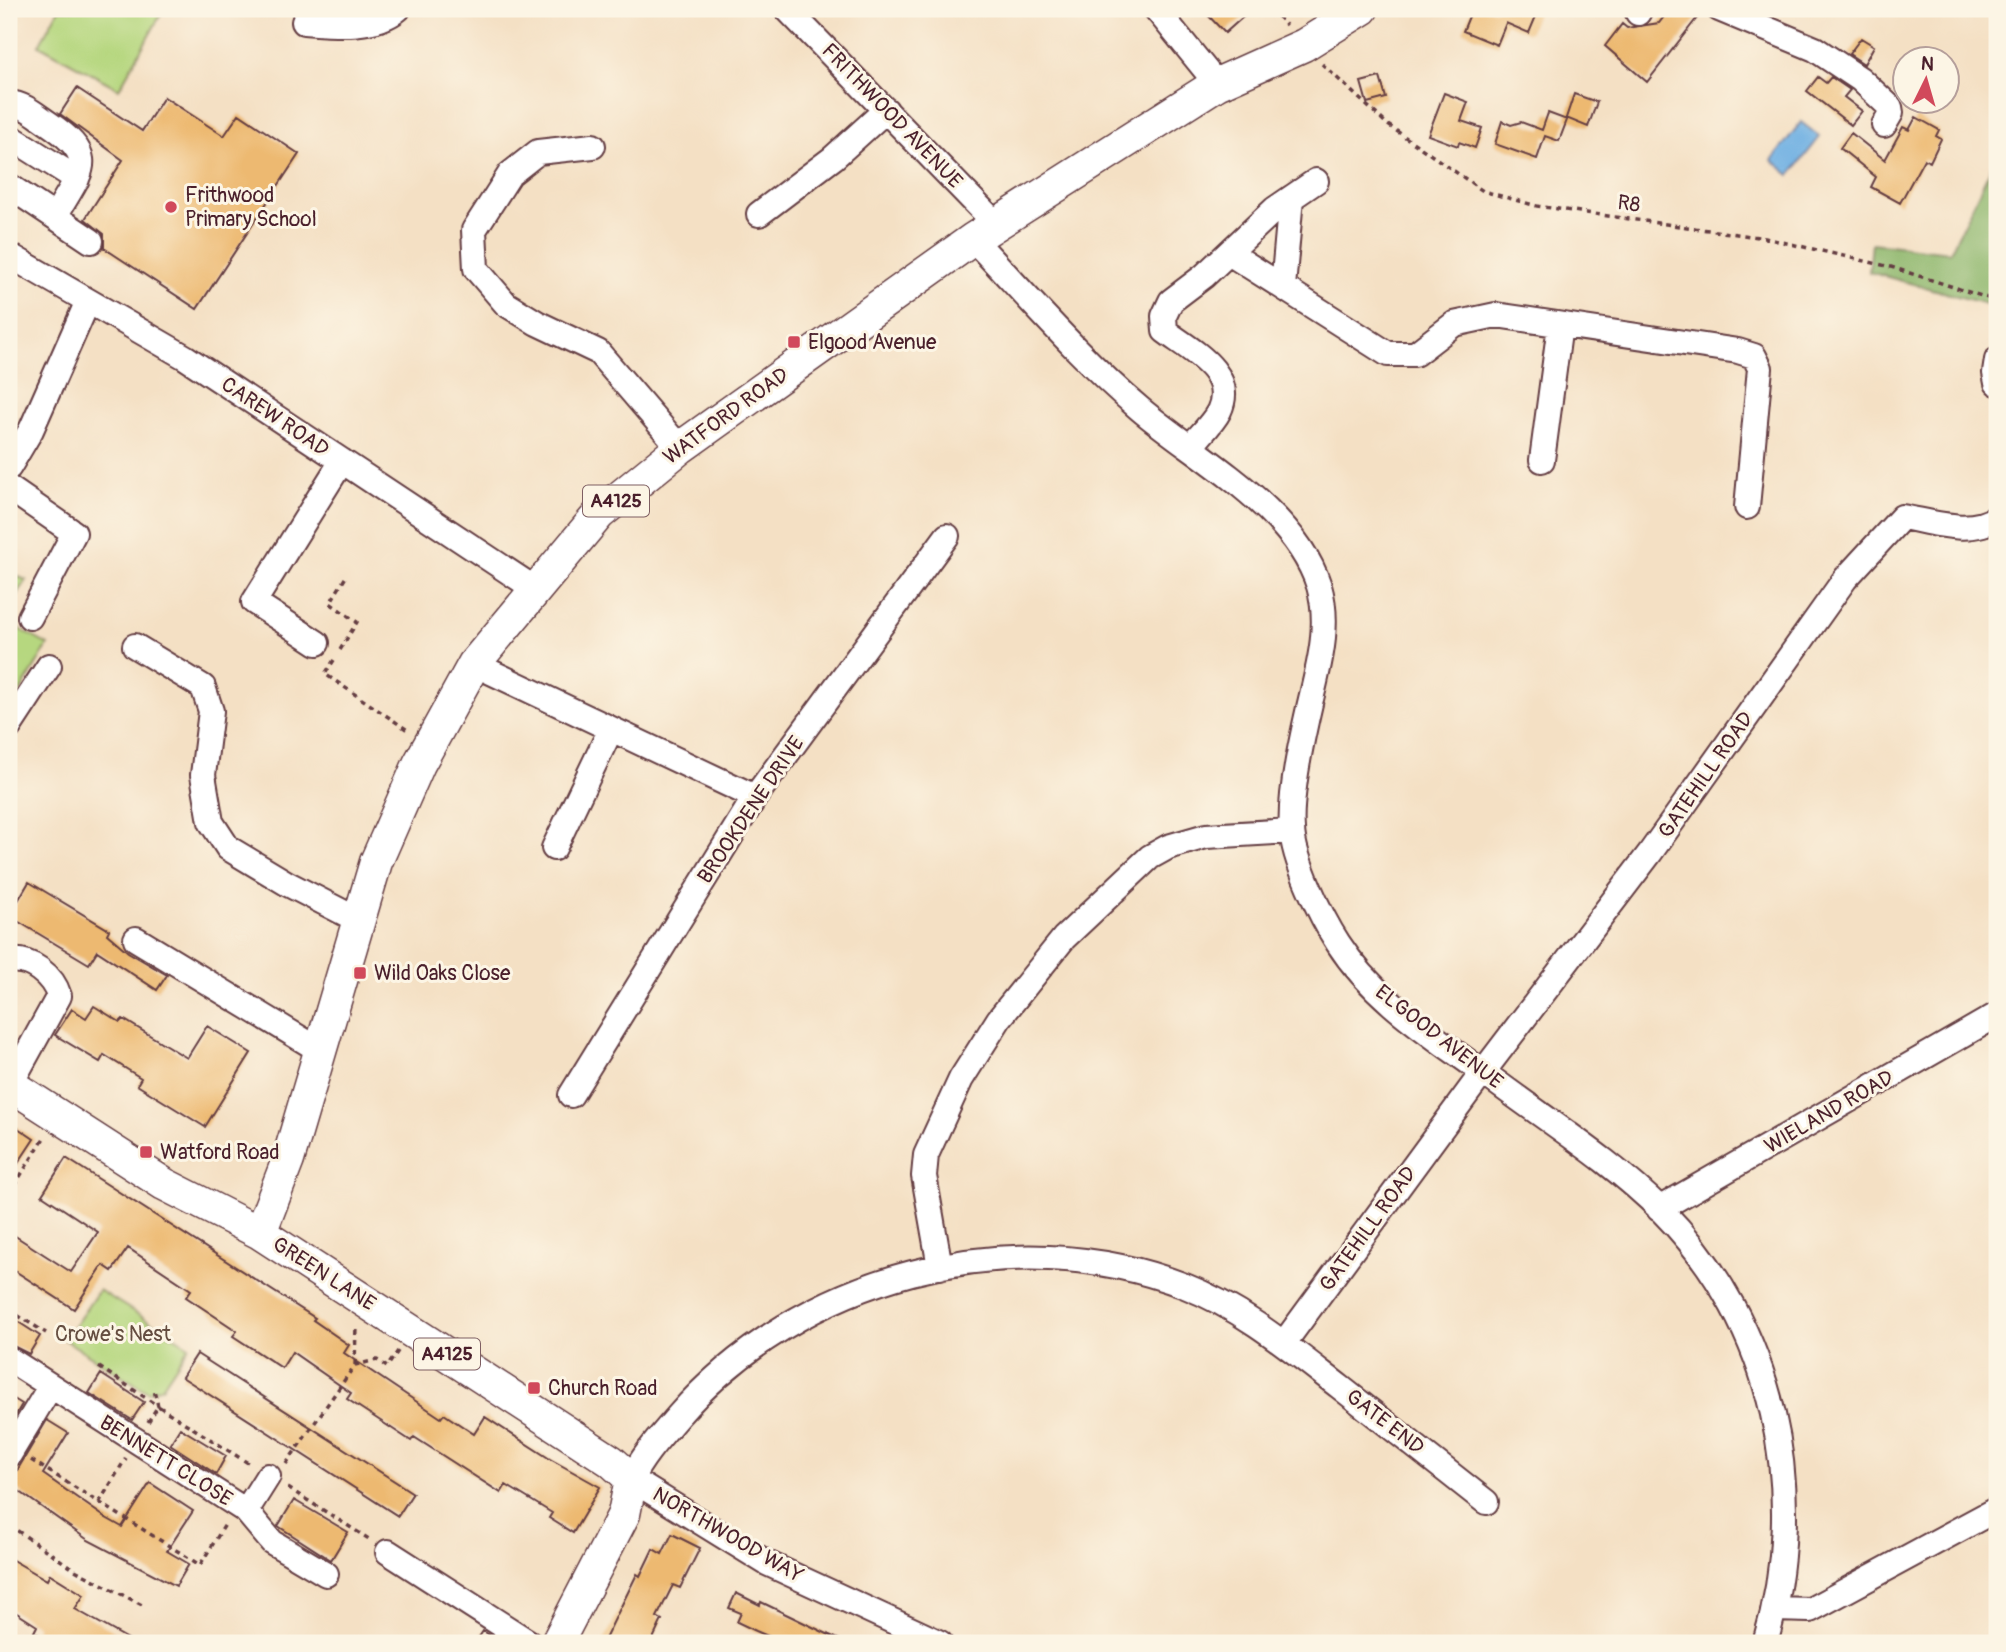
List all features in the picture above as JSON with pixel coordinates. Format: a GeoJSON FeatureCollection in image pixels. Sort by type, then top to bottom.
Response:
{"type":"FeatureCollection","features":[{"type":"Feature","properties":{"kind":"main road","name":"WATFORD ROAD"},"geometry":{"type":"LineString","coordinates":[[260,1233],[288,1160],[321,1051],[356,919],[376,862],[429,744],[474,664],[599,514],[680,448],[985,232],[1217,84],[1304,45],[1362,9]]}},
{"type":"Feature","properties":{"kind":"main road","name":"GREEN LANE"},"geometry":{"type":"LineString","coordinates":[[9,1084],[164,1184],[260,1233],[611,1461],[631,1479]]}},
{"type":"Feature","properties":{"kind":"main road"},"geometry":{"type":"LineString","coordinates":[[557,1643],[624,1514],[631,1479]]}},
{"type":"Feature","properties":{"kind":"street"},"geometry":{"type":"LineString","coordinates":[[304,22],[341,25],[390,16],[398,9]]}},
{"type":"Feature","properties":{"kind":"street","name":"FRITHWOOD AVENUE"},"geometry":{"type":"LineString","coordinates":[[787,9],[887,110],[985,232]]}},
{"type":"Feature","properties":{"kind":"street"},"geometry":{"type":"LineString","coordinates":[[1156,9],[1217,84]]}},
{"type":"Feature","properties":{"kind":"street"},"geometry":{"type":"LineString","coordinates":[[1719,9],[1815,49],[1860,79],[1890,107],[1891,113],[1884,125]]}},
{"type":"Feature","properties":{"kind":"street"},"geometry":{"type":"LineString","coordinates":[[9,103],[25,108],[73,140],[82,157],[77,179],[55,216]]}},
{"type":"Feature","properties":{"kind":"street"},"geometry":{"type":"LineString","coordinates":[[760,214],[833,158],[887,110]]}},
{"type":"Feature","properties":{"kind":"street"},"geometry":{"type":"LineString","coordinates":[[9,136],[77,179]]}},
{"type":"Feature","properties":{"kind":"street"},"geometry":{"type":"LineString","coordinates":[[593,146],[538,152],[510,174],[474,230],[476,269],[506,304],[537,323],[598,352],[680,448]]}},
{"type":"Feature","properties":{"kind":"street"},"geometry":{"type":"LineString","coordinates":[[1191,446],[1219,410],[1223,391],[1219,373],[1165,331],[1164,316],[1171,301],[1229,253],[1275,209],[1317,181]]}},
{"type":"Feature","properties":{"kind":"street"},"geometry":{"type":"LineString","coordinates":[[9,186],[91,241]]}},
{"type":"Feature","properties":{"kind":"street"},"geometry":{"type":"LineString","coordinates":[[1283,287],[1291,198]]}},
{"type":"Feature","properties":{"kind":"street","name":"ELGOOD AVENUE"},"geometry":{"type":"LineString","coordinates":[[985,232],[1140,409],[1191,446],[1276,518],[1305,557],[1318,583],[1325,611],[1321,660],[1301,741],[1291,831],[1313,897],[1339,944],[1374,988],[1427,1033],[1483,1072],[1659,1209],[1693,1247],[1725,1293],[1751,1343],[1770,1398],[1783,1465],[1785,1499],[1782,1567],[1775,1609],[1765,1643]]}},
{"type":"Feature","properties":{"kind":"street"},"geometry":{"type":"LineString","coordinates":[[1229,253],[1388,354],[1415,354],[1454,324],[1475,317],[1496,315],[1738,351],[1754,356],[1760,368],[1747,507]]}},
{"type":"Feature","properties":{"kind":"street","name":"CAREW ROAD"},"geometry":{"type":"LineString","coordinates":[[9,255],[185,357],[535,589]]}},
{"type":"Feature","properties":{"kind":"street"},"geometry":{"type":"LineString","coordinates":[[9,467],[31,430],[88,301]]}},
{"type":"Feature","properties":{"kind":"street"},"geometry":{"type":"LineString","coordinates":[[1542,460],[1560,325]]}},
{"type":"Feature","properties":{"kind":"street"},"geometry":{"type":"LineString","coordinates":[[1997,360],[1994,373],[1997,383]]}},
{"type":"Feature","properties":{"kind":"street"},"geometry":{"type":"LineString","coordinates":[[317,643],[254,602],[342,461]]}},
{"type":"Feature","properties":{"kind":"street"},"geometry":{"type":"LineString","coordinates":[[9,488],[74,533],[30,617]]}},
{"type":"Feature","properties":{"kind":"street","name":"GATEHILL ROAD"},"geometry":{"type":"LineString","coordinates":[[1284,1343],[1483,1072],[1650,853],[1845,579],[1902,517],[1963,527],[1987,524],[1997,517]]}},
{"type":"Feature","properties":{"kind":"street","name":"BROOKDENE DRIVE"},"geometry":{"type":"LineString","coordinates":[[571,1095],[755,797],[947,536]]}},
{"type":"Feature","properties":{"kind":"street"},"geometry":{"type":"LineString","coordinates":[[135,646],[203,687],[211,711],[203,775],[211,822],[228,848],[288,884],[356,919]]}},
{"type":"Feature","properties":{"kind":"street"},"geometry":{"type":"LineString","coordinates":[[474,664],[755,797]]}},
{"type":"Feature","properties":{"kind":"street"},"geometry":{"type":"LineString","coordinates":[[9,727],[49,666]]}},
{"type":"Feature","properties":{"kind":"street"},"geometry":{"type":"LineString","coordinates":[[554,848],[611,729]]}},
{"type":"Feature","properties":{"kind":"street"},"geometry":{"type":"LineString","coordinates":[[940,1267],[924,1176],[926,1155],[961,1079],[999,1019],[1064,938],[1150,857],[1168,847],[1206,836],[1291,831]]}},
{"type":"Feature","properties":{"kind":"street"},"geometry":{"type":"LineString","coordinates":[[136,939],[321,1051]]}},
{"type":"Feature","properties":{"kind":"street"},"geometry":{"type":"LineString","coordinates":[[9,961],[22,960],[35,966],[56,987],[59,996],[9,1084]]}},
{"type":"Feature","properties":{"kind":"street","name":"WIELAND ROAD"},"geometry":{"type":"LineString","coordinates":[[1659,1209],[1997,1014]]}},
{"type":"Feature","properties":{"kind":"street"},"geometry":{"type":"LineString","coordinates":[[631,1479],[640,1459],[706,1383],[765,1338],[841,1297],[900,1276],[940,1267],[1008,1259],[1044,1259],[1117,1267],[1187,1286],[1284,1343]]}},
{"type":"Feature","properties":{"kind":"street","name":"GATE END"},"geometry":{"type":"LineString","coordinates":[[1284,1343],[1486,1502]]}},
{"type":"Feature","properties":{"kind":"street","name":"BENNETT CLOSE"},"geometry":{"type":"LineString","coordinates":[[9,1360],[241,1508],[276,1472]]}},
{"type":"Feature","properties":{"kind":"street"},"geometry":{"type":"LineString","coordinates":[[11,1452],[50,1387]]}},
{"type":"Feature","properties":{"kind":"street","name":"NORTHWOOD WAY"},"geometry":{"type":"LineString","coordinates":[[631,1479],[767,1563],[940,1643]]}},
{"type":"Feature","properties":{"kind":"street"},"geometry":{"type":"LineString","coordinates":[[241,1508],[272,1542],[326,1574]]}},
{"type":"Feature","properties":{"kind":"street"},"geometry":{"type":"LineString","coordinates":[[1775,1609],[1810,1610],[1997,1509]]}},
{"type":"Feature","properties":{"kind":"street"},"geometry":{"type":"LineString","coordinates":[[388,1552],[530,1643]]}},
{"type":"Feature","properties":{"kind":"path","name":"R8"},"geometry":{"type":"LineString","coordinates":[[1304,45],[1388,125],[1483,191],[1537,206],[1765,238],[1891,267],[1997,301]]}},
{"type":"Feature","properties":{"kind":"path"},"geometry":{"type":"LineString","coordinates":[[347,575],[330,603],[358,622],[325,674],[429,744]]}},
{"type":"Feature","properties":{"kind":"path"},"geometry":{"type":"LineString","coordinates":[[9,1194],[58,1115]]}},
{"type":"Feature","properties":{"kind":"path"},"geometry":{"type":"LineString","coordinates":[[276,1472],[355,1365],[354,1328],[370,1304]]}},
{"type":"Feature","properties":{"kind":"path"},"geometry":{"type":"LineString","coordinates":[[9,1310],[46,1333]]}},
{"type":"Feature","properties":{"kind":"path"},"geometry":{"type":"LineString","coordinates":[[355,1365],[377,1360],[387,1367],[411,1331]]}},
{"type":"Feature","properties":{"kind":"path"},"geometry":{"type":"LineString","coordinates":[[99,1367],[158,1406],[155,1390]]}},
{"type":"Feature","properties":{"kind":"path"},"geometry":{"type":"LineString","coordinates":[[11,1452],[200,1565],[241,1508]]}},
{"type":"Feature","properties":{"kind":"path"},"geometry":{"type":"LineString","coordinates":[[9,1525],[75,1570],[144,1606]]}},
{"type":"Feature","properties":{"kind":"green space"},"geometry":{"type":"Polygon","coordinates":[[[59,9],[164,9],[119,89],[39,45],[59,9]]]}},
{"type":"Feature","properties":{"kind":"green space"},"geometry":{"type":"Polygon","coordinates":[[[1997,155],[1997,307],[1869,272],[1872,243],[1950,252],[1997,155]]]}},
{"type":"Feature","properties":{"kind":"green space"},"geometry":{"type":"Polygon","coordinates":[[[9,573],[26,580],[9,606],[9,573]]]}},
{"type":"Feature","properties":{"kind":"green space"},"geometry":{"type":"Polygon","coordinates":[[[9,623],[48,645],[9,711],[9,623]]]}},
{"type":"Feature","properties":{"kind":"green space","name":"Crowe's Nest"},"geometry":{"type":"Polygon","coordinates":[[[99,1290],[189,1346],[162,1387],[148,1392],[65,1340],[99,1290]]]}},
{"type":"Feature","properties":{"kind":"water"},"geometry":{"type":"Polygon","coordinates":[[[1801,122],[1820,137],[1790,175],[1772,160],[1801,122]]]}},
{"type":"Feature","properties":{"kind":"building"},"geometry":{"type":"Polygon","coordinates":[[[1202,9],[1252,9],[1225,33],[1202,9]]]}},
{"type":"Feature","properties":{"kind":"building"},"geometry":{"type":"Polygon","coordinates":[[[1472,9],[1539,9],[1529,33],[1506,23],[1497,45],[1463,31],[1472,9]]]}},
{"type":"Feature","properties":{"kind":"building"},"geometry":{"type":"Polygon","coordinates":[[[1670,9],[1686,9],[1697,18],[1647,82],[1605,46],[1622,24],[1627,28],[1659,23],[1670,9]]]}},
{"type":"Feature","properties":{"kind":"building"},"geometry":{"type":"Polygon","coordinates":[[[1861,38],[1874,46],[1864,64],[1849,54],[1861,38]]]}},
{"type":"Feature","properties":{"kind":"building"},"geometry":{"type":"Polygon","coordinates":[[[1380,77],[1386,98],[1367,103],[1361,82],[1380,77]]]}},
{"type":"Feature","properties":{"kind":"building"},"geometry":{"type":"Polygon","coordinates":[[[1818,77],[1826,83],[1831,77],[1850,90],[1844,97],[1862,111],[1851,125],[1807,91],[1818,77]]]}},
{"type":"Feature","properties":{"kind":"building"},"geometry":{"type":"Polygon","coordinates":[[[77,88],[142,131],[164,97],[224,136],[239,114],[299,154],[197,309],[104,248],[104,234],[85,219],[123,160],[60,114],[77,88]]]}},
{"type":"Feature","properties":{"kind":"building"},"geometry":{"type":"Polygon","coordinates":[[[1444,93],[1468,102],[1461,121],[1482,128],[1475,148],[1459,142],[1458,146],[1428,135],[1444,93]]]}},
{"type":"Feature","properties":{"kind":"building"},"geometry":{"type":"Polygon","coordinates":[[[1574,94],[1597,102],[1588,127],[1566,118],[1574,94]]]}},
{"type":"Feature","properties":{"kind":"building"},"geometry":{"type":"Polygon","coordinates":[[[1548,113],[1567,120],[1559,141],[1545,136],[1537,159],[1495,144],[1502,121],[1511,125],[1521,122],[1542,130],[1548,113]]]}},
{"type":"Feature","properties":{"kind":"building"},"geometry":{"type":"Polygon","coordinates":[[[1916,117],[1939,130],[1936,136],[1941,139],[1930,162],[1924,159],[1900,203],[1871,187],[1876,177],[1840,148],[1851,133],[1885,160],[1903,127],[1909,130],[1916,117]]]}},
{"type":"Feature","properties":{"kind":"building"},"geometry":{"type":"Polygon","coordinates":[[[29,882],[109,930],[107,934],[128,952],[167,975],[157,990],[97,951],[89,964],[9,916],[29,882]]]}},
{"type":"Feature","properties":{"kind":"building"},"geometry":{"type":"Polygon","coordinates":[[[94,1006],[120,1022],[123,1019],[187,1058],[207,1026],[251,1053],[205,1127],[137,1085],[141,1078],[104,1055],[100,1062],[55,1035],[72,1009],[86,1018],[94,1006]]]}},
{"type":"Feature","properties":{"kind":"building"},"geometry":{"type":"Polygon","coordinates":[[[9,1122],[34,1139],[9,1177],[9,1122]]]}},
{"type":"Feature","properties":{"kind":"building"},"geometry":{"type":"Polygon","coordinates":[[[66,1158],[315,1318],[313,1320],[349,1345],[344,1353],[441,1418],[444,1414],[474,1434],[485,1417],[600,1487],[573,1533],[549,1518],[552,1513],[506,1485],[501,1493],[414,1437],[411,1441],[347,1399],[351,1393],[292,1352],[282,1368],[233,1336],[237,1331],[186,1297],[191,1290],[128,1248],[112,1271],[103,1265],[74,1309],[9,1267],[9,1232],[71,1272],[98,1232],[42,1195],[66,1158]]]}},
{"type":"Feature","properties":{"kind":"building"},"geometry":{"type":"Polygon","coordinates":[[[9,1316],[40,1336],[29,1354],[9,1344],[9,1316]]]}},
{"type":"Feature","properties":{"kind":"building"},"geometry":{"type":"Polygon","coordinates":[[[197,1354],[413,1493],[398,1516],[182,1377],[197,1354]]]}},
{"type":"Feature","properties":{"kind":"building"},"geometry":{"type":"Polygon","coordinates":[[[101,1374],[144,1402],[132,1420],[89,1393],[101,1374]]]}},
{"type":"Feature","properties":{"kind":"building"},"geometry":{"type":"Polygon","coordinates":[[[9,1396],[22,1404],[9,1427],[9,1396]]]}},
{"type":"Feature","properties":{"kind":"building"},"geometry":{"type":"Polygon","coordinates":[[[47,1420],[68,1433],[43,1474],[106,1518],[122,1527],[150,1483],[193,1511],[167,1551],[189,1564],[176,1586],[88,1540],[9,1484],[47,1420]]]}},
{"type":"Feature","properties":{"kind":"building"},"geometry":{"type":"Polygon","coordinates":[[[180,1428],[226,1456],[216,1474],[170,1444],[180,1428]]]}},
{"type":"Feature","properties":{"kind":"building"},"geometry":{"type":"Polygon","coordinates":[[[294,1500],[348,1532],[331,1560],[278,1526],[294,1500]]]}},
{"type":"Feature","properties":{"kind":"building"},"geometry":{"type":"Polygon","coordinates":[[[672,1534],[700,1548],[680,1588],[673,1585],[657,1617],[662,1620],[651,1643],[603,1643],[637,1574],[640,1576],[653,1549],[662,1554],[672,1534]]]}},
{"type":"Feature","properties":{"kind":"building"},"geometry":{"type":"Polygon","coordinates":[[[9,1558],[47,1580],[50,1574],[84,1595],[75,1609],[135,1643],[52,1643],[34,1632],[37,1626],[9,1608],[9,1558]]]}},
{"type":"Feature","properties":{"kind":"building"},"geometry":{"type":"Polygon","coordinates":[[[736,1593],[760,1605],[761,1602],[846,1643],[784,1643],[756,1631],[737,1622],[741,1613],[729,1608],[736,1593]]]}},
{"type":"Feature","properties":{"kind":"building"},"geometry":{"type":"Polygon","coordinates":[[[483,1631],[503,1643],[475,1643],[483,1631]]]}},
{"type":"Feature","properties":{"kind":"place","name":"Frithwood Primary School"},"geometry":{"type":"Point","coordinates":[171,207]}},
{"type":"Feature","properties":{"kind":"place","name":"Elgood Avenue"},"geometry":{"type":"Point","coordinates":[794,342]}},
{"type":"Feature","properties":{"kind":"place","name":"Wild Oaks Close"},"geometry":{"type":"Point","coordinates":[360,973]}},
{"type":"Feature","properties":{"kind":"place","name":"Watford Road"},"geometry":{"type":"Point","coordinates":[146,1152]}},
{"type":"Feature","properties":{"kind":"place","name":"Church Road"},"geometry":{"type":"Point","coordinates":[534,1388]}}]}
